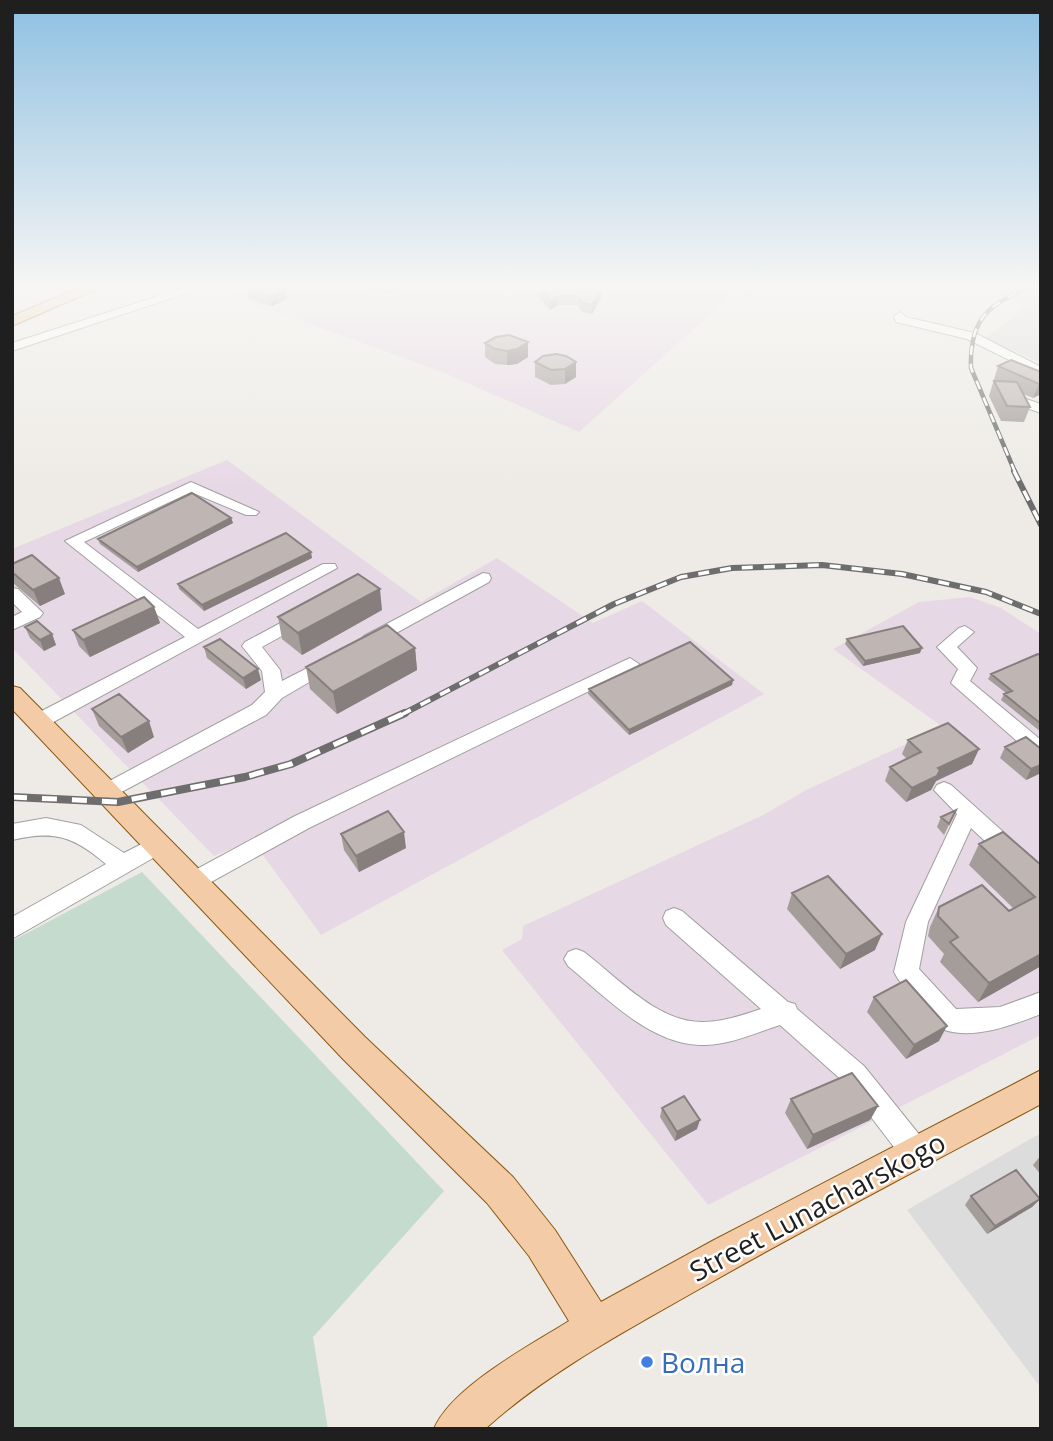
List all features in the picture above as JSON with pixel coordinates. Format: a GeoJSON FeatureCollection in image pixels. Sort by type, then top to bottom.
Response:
{"type":"FeatureCollection","features":[{"type":"Feature","properties":{"kind":"main road"},"geometry":{"type":"LineString","coordinates":[[21,705],[354,1048],[500,1190],[542,1243],[595,1327]]}},
{"type":"Feature","properties":{"kind":"main road","name":"Street Lunacharskogo"},"geometry":{"type":"LineString","coordinates":[[454,1429],[500,1388],[595,1327],[1041,1086]]}},
{"type":"Feature","properties":{"kind":"street"},"geometry":{"type":"LineString","coordinates":[[1001,352],[1041,372]]}},
{"type":"Feature","properties":{"kind":"street"},"geometry":{"type":"LineString","coordinates":[[1026,403],[1041,409]]}},
{"type":"Feature","properties":{"kind":"street"},"geometry":{"type":"LineString","coordinates":[[198,638],[73,541],[191,486],[251,512]]}},
{"type":"Feature","properties":{"kind":"street"},"geometry":{"type":"LineString","coordinates":[[21,705],[198,638],[329,568]]}},
{"type":"Feature","properties":{"kind":"street"},"geometry":{"type":"LineString","coordinates":[[107,791],[259,709],[275,692],[483,578]]}},
{"type":"Feature","properties":{"kind":"street"},"geometry":{"type":"LineString","coordinates":[[12,593],[34,613],[12,624]]}},
{"type":"Feature","properties":{"kind":"street"},"geometry":{"type":"LineString","coordinates":[[275,692],[271,670],[251,646],[312,612]]}},
{"type":"Feature","properties":{"kind":"street"},"geometry":{"type":"LineString","coordinates":[[965,632],[946,647],[968,668],[960,683],[1041,751]]}},
{"type":"Feature","properties":{"kind":"street"},"geometry":{"type":"LineString","coordinates":[[194,881],[302,822],[630,664]]}},
{"type":"Feature","properties":{"kind":"street"},"geometry":{"type":"LineString","coordinates":[[944,790],[1041,880]]}},
{"type":"Feature","properties":{"kind":"street"},"geometry":{"type":"LineString","coordinates":[[968,812],[917,922],[906,972],[951,1021],[1000,1017],[1041,1003]]}},
{"type":"Feature","properties":{"kind":"street"},"geometry":{"type":"LineString","coordinates":[[12,832],[60,827],[76,831],[93,839],[124,866]]}},
{"type":"Feature","properties":{"kind":"street"},"geometry":{"type":"LineString","coordinates":[[12,929],[159,845]]}},
{"type":"Feature","properties":{"kind":"street"},"geometry":{"type":"LineString","coordinates":[[674,918],[786,1012],[855,1075],[916,1153]]}},
{"type":"Feature","properties":{"kind":"street"},"geometry":{"type":"LineString","coordinates":[[576,959],[662,1024],[687,1033],[703,1034],[786,1012]]}},
{"type":"Feature","properties":{"kind":"shaded area"},"geometry":{"type":"Polygon","coordinates":[[[388,352],[668,352],[579,432],[440,371],[388,352]]]}},
{"type":"Feature","properties":{"kind":"shaded area"},"geometry":{"type":"Polygon","coordinates":[[[1017,352],[1041,352],[1041,363],[1017,352]]]}},
{"type":"Feature","properties":{"kind":"shaded area"},"geometry":{"type":"Polygon","coordinates":[[[227,460],[421,602],[497,558],[593,623],[642,601],[764,694],[321,935],[252,840],[214,856],[12,648],[12,549],[227,460]]]}},
{"type":"Feature","properties":{"kind":"shaded area"},"geometry":{"type":"Polygon","coordinates":[[[970,597],[1001,608],[1041,634],[1041,1035],[708,1205],[502,950],[522,939],[523,926],[765,814],[806,790],[943,727],[833,649],[919,602],[970,597]]]}},
{"type":"Feature","properties":{"kind":"shaded area"},"geometry":{"type":"Polygon","coordinates":[[[1041,1133],[1041,1388],[907,1210],[1041,1133]]]}},
{"type":"Feature","properties":{"kind":"green space"},"geometry":{"type":"Polygon","coordinates":[[[142,872],[444,1191],[313,1337],[328,1429],[12,1429],[12,941],[142,872]]]}},
{"type":"Feature","properties":{"kind":"building"},"geometry":{"type":"Polygon","coordinates":[[[556,354],[576,362],[565,369],[551,370],[535,362],[543,356],[556,354]]]}},
{"type":"Feature","properties":{"kind":"building"},"geometry":{"type":"Polygon","coordinates":[[[1011,360],[1041,372],[1041,383],[998,366],[1011,360]]]}},
{"type":"Feature","properties":{"kind":"building"},"geometry":{"type":"Polygon","coordinates":[[[994,381],[1017,382],[1030,407],[1007,406],[994,381]]]}},
{"type":"Feature","properties":{"kind":"building"},"geometry":{"type":"Polygon","coordinates":[[[192,493],[231,518],[137,567],[98,539],[192,493]]]}},
{"type":"Feature","properties":{"kind":"building"},"geometry":{"type":"Polygon","coordinates":[[[286,533],[311,552],[202,605],[178,584],[286,533]]]}},
{"type":"Feature","properties":{"kind":"building"},"geometry":{"type":"Polygon","coordinates":[[[32,555],[59,578],[33,590],[12,572],[12,564],[32,555]]]}},
{"type":"Feature","properties":{"kind":"building"},"geometry":{"type":"Polygon","coordinates":[[[358,574],[380,589],[298,633],[278,617],[358,574]]]}},
{"type":"Feature","properties":{"kind":"building"},"geometry":{"type":"Polygon","coordinates":[[[144,597],[154,607],[83,640],[73,630],[144,597]]]}},
{"type":"Feature","properties":{"kind":"building"},"geometry":{"type":"Polygon","coordinates":[[[37,621],[52,634],[40,640],[25,627],[37,621]]]}},
{"type":"Feature","properties":{"kind":"building"},"geometry":{"type":"Polygon","coordinates":[[[387,625],[415,648],[333,692],[306,667],[387,625]]]}},
{"type":"Feature","properties":{"kind":"building"},"geometry":{"type":"Polygon","coordinates":[[[903,626],[922,648],[865,661],[847,639],[903,626]]]}},
{"type":"Feature","properties":{"kind":"building"},"geometry":{"type":"Polygon","coordinates":[[[220,639],[258,669],[243,678],[204,647],[220,639]]]}},
{"type":"Feature","properties":{"kind":"building"},"geometry":{"type":"Polygon","coordinates":[[[690,642],[733,680],[629,730],[589,689],[690,642]]]}},
{"type":"Feature","properties":{"kind":"building"},"geometry":{"type":"Polygon","coordinates":[[[1038,654],[1041,656],[1041,724],[1004,694],[1012,691],[991,674],[1038,654]]]}},
{"type":"Feature","properties":{"kind":"building"},"geometry":{"type":"Polygon","coordinates":[[[119,694],[149,721],[121,737],[92,709],[119,694]]]}},
{"type":"Feature","properties":{"kind":"building"},"geometry":{"type":"Polygon","coordinates":[[[948,723],[979,749],[938,768],[940,770],[937,776],[912,788],[890,767],[921,752],[908,740],[948,723]]]}},
{"type":"Feature","properties":{"kind":"building"},"geometry":{"type":"Polygon","coordinates":[[[1026,737],[1041,749],[1041,765],[1031,769],[1005,747],[1026,737]]]}},
{"type":"Feature","properties":{"kind":"building"},"geometry":{"type":"Polygon","coordinates":[[[956,810],[949,824],[941,817],[956,810]]]}},
{"type":"Feature","properties":{"kind":"building"},"geometry":{"type":"Polygon","coordinates":[[[388,811],[404,832],[356,856],[341,834],[388,811]]]}},
{"type":"Feature","properties":{"kind":"building"},"geometry":{"type":"Polygon","coordinates":[[[1003,832],[1041,865],[1041,954],[989,983],[950,942],[958,937],[938,916],[939,907],[982,885],[1009,911],[1035,897],[979,844],[1003,832]]]}},
{"type":"Feature","properties":{"kind":"building"},"geometry":{"type":"Polygon","coordinates":[[[828,876],[882,934],[846,954],[792,893],[828,876]]]}},
{"type":"Feature","properties":{"kind":"building"},"geometry":{"type":"Polygon","coordinates":[[[906,980],[947,1026],[914,1045],[874,997],[906,980]]]}},
{"type":"Feature","properties":{"kind":"building"},"geometry":{"type":"Polygon","coordinates":[[[852,1073],[878,1106],[813,1135],[791,1099],[852,1073]]]}},
{"type":"Feature","properties":{"kind":"building"},"geometry":{"type":"Polygon","coordinates":[[[684,1096],[700,1120],[677,1132],[662,1108],[684,1096]]]}},
{"type":"Feature","properties":{"kind":"building"},"geometry":{"type":"Polygon","coordinates":[[[1016,1170],[1040,1199],[995,1226],[971,1196],[1016,1170]]]}},
{"type":"Feature","properties":{"kind":"railway"},"geometry":{"type":"LineString","coordinates":[[971,352],[971,368],[1015,472]]}},
{"type":"Feature","properties":{"kind":"railway"},"geometry":{"type":"LineString","coordinates":[[1014,471],[1041,525]]}},
{"type":"Feature","properties":{"kind":"railway"},"geometry":{"type":"LineString","coordinates":[[404,714],[614,604],[681,577],[732,568],[822,565],[902,574],[986,592],[1041,614]]}},
{"type":"Feature","properties":{"kind":"railway"},"geometry":{"type":"LineString","coordinates":[[12,797],[118,802],[245,777],[291,764],[404,714]]}},
{"type":"Feature","properties":{"kind":"place","name":"Волна"},"geometry":{"type":"Point","coordinates":[647,1362]}}]}
